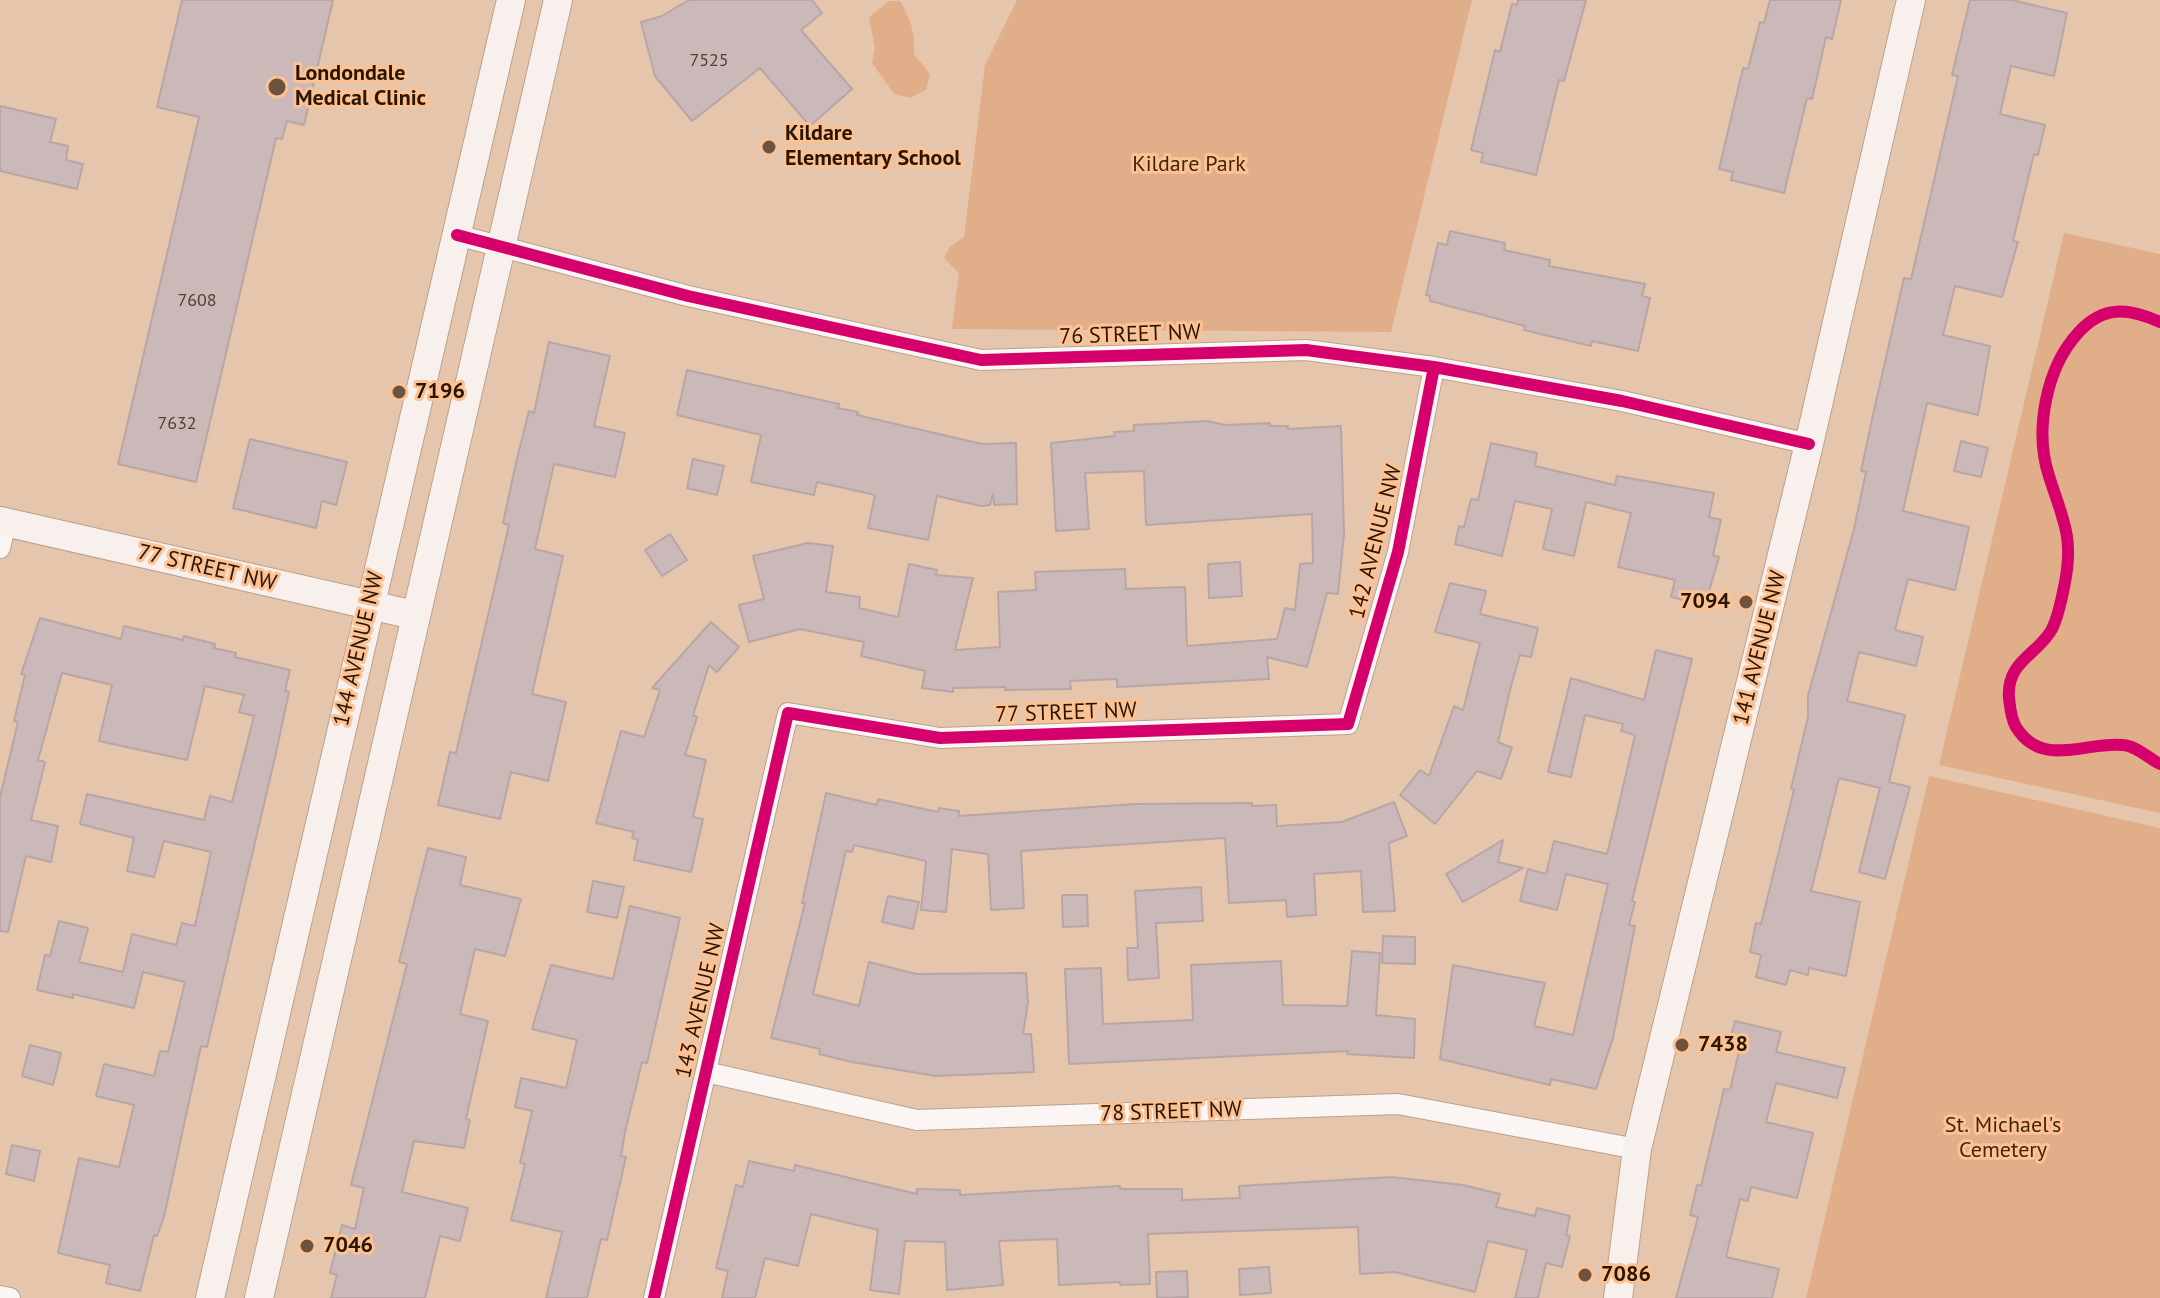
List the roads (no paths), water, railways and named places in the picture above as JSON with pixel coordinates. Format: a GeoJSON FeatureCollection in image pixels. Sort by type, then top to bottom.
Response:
{"type":"FeatureCollection","features":[{"type":"Feature","properties":{"kind":"street","name":"144 AVENUE NW"},"geometry":{"type":"LineString","coordinates":[[210,1298],[511,0]]}},
{"type":"Feature","properties":{"kind":"street","name":"144 AVENUE NW"},"geometry":{"type":"LineString","coordinates":[[259,1298],[558,0]]}},
{"type":"Feature","properties":{"kind":"street","name":"141 AVENUE NW"},"geometry":{"type":"LineString","coordinates":[[1618,1298],[1637,1149],[1809,444],[1911,0]]}},
{"type":"Feature","properties":{"kind":"street","name":"76 STREET NW"},"geometry":{"type":"LineString","coordinates":[[457,235],[688,296],[981,360],[1306,350],[1434,367],[1622,401],[1809,444]]}},
{"type":"Feature","properties":{"kind":"street","name":"142 AVENUE NW"},"geometry":{"type":"LineString","coordinates":[[1348,724],[1398,552],[1434,367]]}},
{"type":"Feature","properties":{"kind":"street","name":"77 STREET NW"},"geometry":{"type":"LineString","coordinates":[[2,530],[414,615]]}},
{"type":"Feature","properties":{"kind":"street","name":"77 STREET NW"},"geometry":{"type":"LineString","coordinates":[[788,713],[940,738],[1348,724]]}},
{"type":"Feature","properties":{"kind":"street","name":"143 AVENUE NW"},"geometry":{"type":"LineString","coordinates":[[654,1298],[788,713]]}},
{"type":"Feature","properties":{"kind":"street","name":"78 STREET NW"},"geometry":{"type":"LineString","coordinates":[[706,1072],[917,1120],[1398,1104],[1637,1149]]}},
{"type":"Feature","properties":{"kind":"street"},"geometry":{"type":"LineString","coordinates":[[0,1296],[10,1298]]}},
{"type":"Feature","properties":{"kind":"place","name":"Londondale Medical Clinic"},"geometry":{"type":"Point","coordinates":[277,87]}},
{"type":"Feature","properties":{"kind":"place","name":"Kildare Elementary School"},"geometry":{"type":"Point","coordinates":[769,147]}},
{"type":"Feature","properties":{"kind":"place","name":"7196"},"geometry":{"type":"Point","coordinates":[399,392]}},
{"type":"Feature","properties":{"kind":"place","name":"7094"},"geometry":{"type":"Point","coordinates":[1746,602]}},
{"type":"Feature","properties":{"kind":"place","name":"7438"},"geometry":{"type":"Point","coordinates":[1682,1045]}},
{"type":"Feature","properties":{"kind":"place","name":"7046"},"geometry":{"type":"Point","coordinates":[307,1246]}},
{"type":"Feature","properties":{"kind":"place","name":"7086"},"geometry":{"type":"Point","coordinates":[1585,1275]}},
{"type":"Feature","properties":{"kind":"park label","name":"Kildare Park"},"geometry":{"type":"Point","coordinates":[1189,165]}},
{"type":"Feature","properties":{"kind":"park label","name":"St. Michael's Cemetery"},"geometry":{"type":"Point","coordinates":[2003,1138]}}]}
